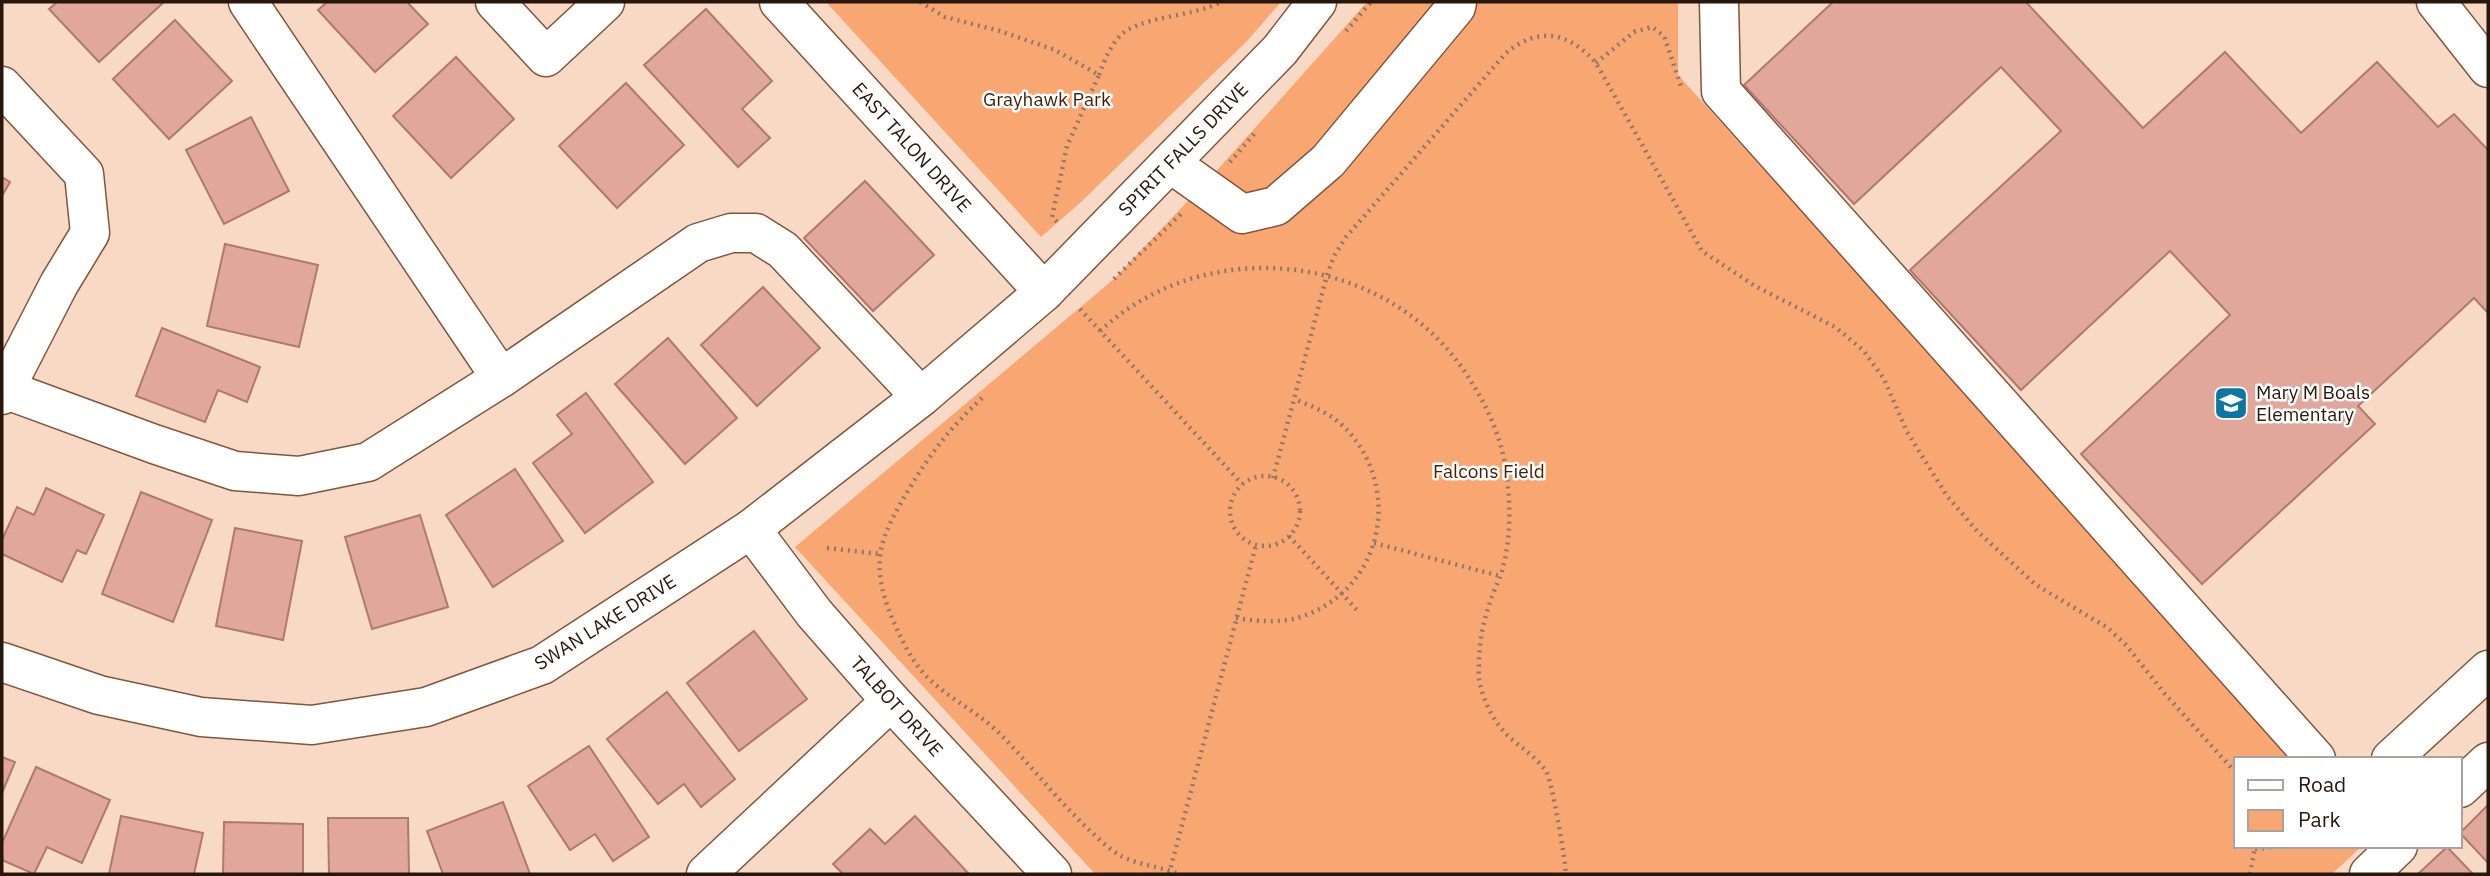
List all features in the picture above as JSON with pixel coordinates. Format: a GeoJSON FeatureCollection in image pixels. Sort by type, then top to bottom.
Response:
{"type":"FeatureCollection","features":[{"type":"Feature","properties":{"kind":"street"},"geometry":{"type":"LineString","coordinates":[[248,2],[501,378]]}},
{"type":"Feature","properties":{"kind":"street"},"geometry":{"type":"LineString","coordinates":[[495,2],[546,57],[605,2]]}},
{"type":"Feature","properties":{"kind":"street","name":"EAST TALON DRIVE"},"geometry":{"type":"LineString","coordinates":[[779,2],[1058,305]]}},
{"type":"Feature","properties":{"kind":"street","name":"SPIRIT FALLS DRIVE"},"geometry":{"type":"LineString","coordinates":[[1058,305],[1085,250],[1280,50],[1317,2]]}},
{"type":"Feature","properties":{"kind":"street"},"geometry":{"type":"LineString","coordinates":[[1170,163],[1242,214],[1276,206],[1328,161],[1457,6],[1457,2]]}},
{"type":"Feature","properties":{"kind":"street"},"geometry":{"type":"LineString","coordinates":[[1719,2],[1721,91],[2314,757]]}},
{"type":"Feature","properties":{"kind":"street"},"geometry":{"type":"LineString","coordinates":[[2436,2],[2488,68]]}},
{"type":"Feature","properties":{"kind":"street"},"geometry":{"type":"LineString","coordinates":[[2,86],[84,174],[90,233],[59,284],[3,392],[154,444],[235,471],[299,476],[368,462],[501,378],[698,243],[731,233],[756,233],[783,250],[921,397]]}},
{"type":"Feature","properties":{"kind":"street","name":"SWAN LAKE DRIVE"},"geometry":{"type":"LineString","coordinates":[[2,662],[99,695],[201,718],[312,725],[426,707],[542,665],[751,529],[921,397],[1058,305]]}},
{"type":"Feature","properties":{"kind":"street","name":"TALBOT DRIVE"},"geometry":{"type":"LineString","coordinates":[[751,529],[814,613],[891,701],[1052,874]]}},
{"type":"Feature","properties":{"kind":"street"},"geometry":{"type":"LineString","coordinates":[[2393,757],[2488,670]]}},
{"type":"Feature","properties":{"kind":"street"},"geometry":{"type":"LineString","coordinates":[[706,874],[891,701]]}},
{"type":"Feature","properties":{"kind":"street"},"geometry":{"type":"LineString","coordinates":[[2462,786],[2488,762]]}},
{"type":"Feature","properties":{"kind":"street"},"geometry":{"type":"LineString","coordinates":[[2369,874],[2396,848]]}},
{"type":"Feature","properties":{"kind":"path"},"geometry":{"type":"LineString","coordinates":[[920,2],[945,17],[1000,31],[1055,50],[1099,75]]}},
{"type":"Feature","properties":{"kind":"path"},"geometry":{"type":"LineString","coordinates":[[1104,288],[1114,279],[1052,217],[1067,146],[1109,51],[1121,34],[1139,26],[1221,2]]}},
{"type":"Feature","properties":{"kind":"path"},"geometry":{"type":"LineString","coordinates":[[1597,63],[1634,32],[1652,27],[1664,36],[1684,96],[1721,86]]}},
{"type":"Feature","properties":{"kind":"path"},"geometry":{"type":"LineString","coordinates":[[1273,478],[1327,275],[1346,237],[1513,47],[1536,36],[1570,40],[1585,50],[1597,63],[1702,251],[1755,286],[1835,327],[1863,350],[1884,379],[1907,432],[1941,485],[1978,532],[2036,585],[2108,628],[2126,645],[2165,694],[2234,771]]}},
{"type":"Feature","properties":{"kind":"path"},"geometry":{"type":"LineString","coordinates":[[1100,331],[1131,307],[1192,278],[1225,270],[1293,268],[1360,286],[1391,301],[1419,321],[1445,345],[1484,402],[1506,468],[1510,503],[1508,538],[1500,576],[1479,639],[1479,683],[1490,713],[1506,734],[1535,758],[1548,774],[1565,855],[1566,874]]}},
{"type":"Feature","properties":{"kind":"path"},"geometry":{"type":"LineString","coordinates":[[1080,309],[1088,303]]}},
{"type":"Feature","properties":{"kind":"path"},"geometry":{"type":"LineString","coordinates":[[1058,305],[1080,309],[1242,484]]}},
{"type":"Feature","properties":{"kind":"path"},"geometry":{"type":"LineString","coordinates":[[984,397],[953,425],[932,450],[888,524],[878,568],[882,593],[902,642],[921,670],[942,690],[997,730],[1064,806],[1102,842],[1123,856],[1179,874]]}},
{"type":"Feature","properties":{"kind":"path"},"geometry":{"type":"LineString","coordinates":[[1236,618],[1261,622],[1286,621],[1310,614],[1342,593],[1364,566],[1374,543],[1379,517],[1378,491],[1371,466],[1358,443],[1340,423],[1318,409],[1294,399]]}},
{"type":"Feature","properties":{"kind":"path"},"geometry":{"type":"LineString","coordinates":[[1259,476],[1273,478],[1288,484],[1298,501],[1299,521],[1289,536],[1270,546],[1256,545],[1242,538],[1231,521],[1231,501],[1242,484],[1259,476]]}},
{"type":"Feature","properties":{"kind":"path"},"geometry":{"type":"LineString","coordinates":[[1289,536],[1357,610]]}},
{"type":"Feature","properties":{"kind":"path"},"geometry":{"type":"LineString","coordinates":[[1374,543],[1500,576]]}},
{"type":"Feature","properties":{"kind":"path"},"geometry":{"type":"LineString","coordinates":[[1170,873],[1256,545]]}},
{"type":"Feature","properties":{"kind":"path"},"geometry":{"type":"LineString","coordinates":[[827,548],[880,554]]}},
{"type":"Feature","properties":{"kind":"path"},"geometry":{"type":"LineString","coordinates":[[2250,874],[2255,848]]}},
{"type":"Feature","properties":{"kind":"green space","name":"Grayhawk Park"},"geometry":{"type":"Polygon","coordinates":[[[826,2],[1281,2],[1248,40],[1081,202],[1041,237],[826,2]]]}},
{"type":"Feature","properties":{"kind":"green space","name":"Falcons Field"},"geometry":{"type":"Polygon","coordinates":[[[1367,2],[1678,2],[1678,75],[2295,757],[2234,757],[2234,848],[2360,848],[2332,874],[1095,874],[795,547],[1114,279],[1220,167],[1367,2]]]}},
{"type":"Feature","properties":{"kind":"building"},"geometry":{"type":"Polygon","coordinates":[[[57,2],[164,2],[99,62],[49,9],[57,2]]]}},
{"type":"Feature","properties":{"kind":"building"},"geometry":{"type":"Polygon","coordinates":[[[327,2],[407,2],[428,24],[375,72],[318,10],[327,2]]]}},
{"type":"Feature","properties":{"kind":"building"},"geometry":{"type":"Polygon","coordinates":[[[1833,2],[2026,2],[2143,128],[2225,52],[2301,133],[2377,62],[2438,127],[2454,114],[2488,150],[2488,313],[2474,298],[2358,406],[2375,424],[2202,584],[2081,454],[2230,315],[2170,251],[2021,390],[1910,270],[2061,131],[2001,67],[1854,204],[1744,85],[1833,2]]]}},
{"type":"Feature","properties":{"kind":"building"},"geometry":{"type":"Polygon","coordinates":[[[706,9],[772,81],[742,109],[770,138],[738,167],[644,65],[706,9]]]}},
{"type":"Feature","properties":{"kind":"building"},"geometry":{"type":"Polygon","coordinates":[[[175,20],[232,81],[169,139],[113,79],[175,20]]]}},
{"type":"Feature","properties":{"kind":"building"},"geometry":{"type":"Polygon","coordinates":[[[456,57],[514,119],[451,178],[393,116],[456,57]]]}},
{"type":"Feature","properties":{"kind":"building"},"geometry":{"type":"Polygon","coordinates":[[[626,83],[684,145],[617,208],[559,146],[626,83]]]}},
{"type":"Feature","properties":{"kind":"building"},"geometry":{"type":"Polygon","coordinates":[[[251,117],[289,191],[224,224],[186,150],[251,117]]]}},
{"type":"Feature","properties":{"kind":"building"},"geometry":{"type":"Polygon","coordinates":[[[2,177],[10,182],[2,196],[2,177]]]}},
{"type":"Feature","properties":{"kind":"building"},"geometry":{"type":"Polygon","coordinates":[[[865,181],[934,255],[873,311],[804,238],[865,181]]]}},
{"type":"Feature","properties":{"kind":"building"},"geometry":{"type":"Polygon","coordinates":[[[225,244],[318,265],[299,347],[207,326],[225,244]]]}},
{"type":"Feature","properties":{"kind":"building"},"geometry":{"type":"Polygon","coordinates":[[[763,287],[820,348],[757,406],[701,345],[763,287]]]}},
{"type":"Feature","properties":{"kind":"building"},"geometry":{"type":"Polygon","coordinates":[[[162,328],[260,367],[247,402],[218,390],[205,422],[136,396],[162,328]]]}},
{"type":"Feature","properties":{"kind":"building"},"geometry":{"type":"Polygon","coordinates":[[[668,338],[737,418],[685,464],[615,384],[668,338]]]}},
{"type":"Feature","properties":{"kind":"building"},"geometry":{"type":"Polygon","coordinates":[[[586,393],[653,482],[585,533],[533,463],[572,434],[557,415],[586,393]]]}},
{"type":"Feature","properties":{"kind":"building"},"geometry":{"type":"Polygon","coordinates":[[[515,469],[563,541],[493,587],[446,515],[515,469]]]}},
{"type":"Feature","properties":{"kind":"building"},"geometry":{"type":"Polygon","coordinates":[[[46,488],[104,515],[86,554],[77,550],[62,582],[2,554],[2,540],[17,507],[34,515],[46,488]]]}},
{"type":"Feature","properties":{"kind":"building"},"geometry":{"type":"Polygon","coordinates":[[[141,492],[212,520],[173,622],[102,594],[141,492]]]}},
{"type":"Feature","properties":{"kind":"building"},"geometry":{"type":"Polygon","coordinates":[[[420,515],[448,607],[372,629],[345,537],[420,515]]]}},
{"type":"Feature","properties":{"kind":"building"},"geometry":{"type":"Polygon","coordinates":[[[235,528],[302,541],[283,640],[216,626],[235,528]]]}},
{"type":"Feature","properties":{"kind":"building"},"geometry":{"type":"Polygon","coordinates":[[[754,631],[807,699],[739,751],[687,683],[754,631]]]}},
{"type":"Feature","properties":{"kind":"building"},"geometry":{"type":"Polygon","coordinates":[[[667,692],[735,779],[701,807],[684,784],[658,804],[607,739],[667,692]]]}},
{"type":"Feature","properties":{"kind":"building"},"geometry":{"type":"Polygon","coordinates":[[[589,746],[649,837],[613,861],[595,834],[570,850],[528,786],[589,746]]]}},
{"type":"Feature","properties":{"kind":"building"},"geometry":{"type":"Polygon","coordinates":[[[2,757],[15,762],[2,793],[2,757]]]}},
{"type":"Feature","properties":{"kind":"building"},"geometry":{"type":"Polygon","coordinates":[[[36,767],[110,800],[82,863],[47,847],[34,874],[2,860],[2,843],[36,767]]]}},
{"type":"Feature","properties":{"kind":"building"},"geometry":{"type":"Polygon","coordinates":[[[503,802],[530,874],[443,874],[427,831],[503,802]]]}},
{"type":"Feature","properties":{"kind":"building"},"geometry":{"type":"Polygon","coordinates":[[[2488,805],[2488,863],[2462,835],[2462,831],[2488,805]]]}},
{"type":"Feature","properties":{"kind":"building"},"geometry":{"type":"Polygon","coordinates":[[[121,816],[203,833],[194,874],[109,874],[121,816]]]}},
{"type":"Feature","properties":{"kind":"building"},"geometry":{"type":"Polygon","coordinates":[[[915,816],[969,874],[843,874],[833,864],[870,829],[885,844],[915,816]]]}},
{"type":"Feature","properties":{"kind":"building"},"geometry":{"type":"Polygon","coordinates":[[[328,818],[408,818],[409,874],[329,874],[328,818]]]}},
{"type":"Feature","properties":{"kind":"building"},"geometry":{"type":"Polygon","coordinates":[[[224,822],[303,824],[303,874],[223,874],[224,822]]]}},
{"type":"Feature","properties":{"kind":"building"},"geometry":{"type":"Polygon","coordinates":[[[2448,848],[2473,874],[2418,874],[2448,848]]]}},
{"type":"Feature","properties":{"kind":"place","name":"Mary M Boals Elementary"},"geometry":{"type":"Point","coordinates":[2231,403]}}]}
